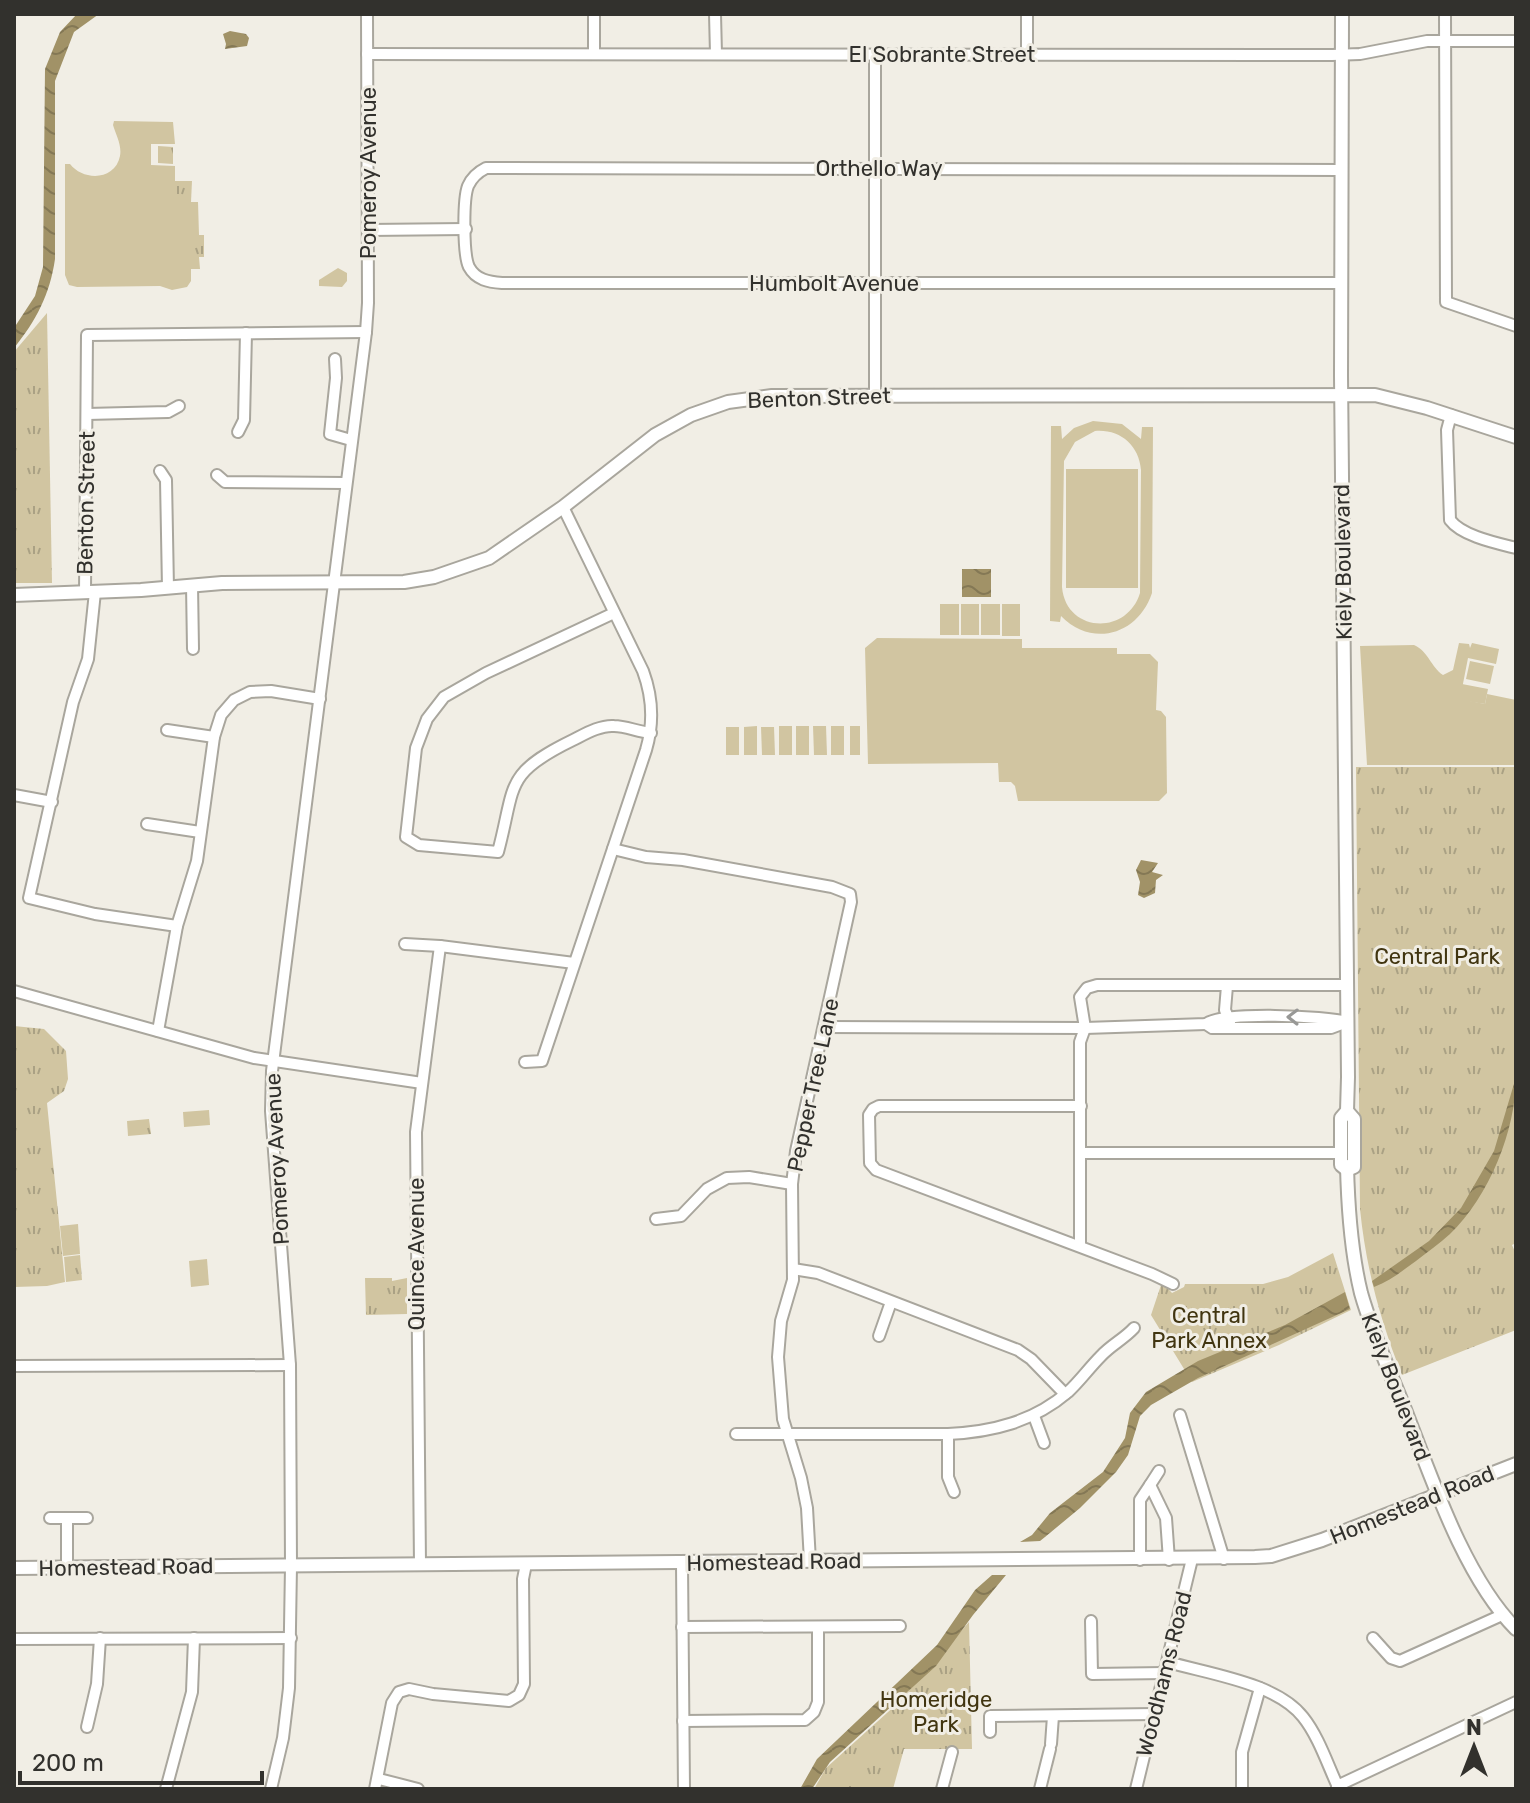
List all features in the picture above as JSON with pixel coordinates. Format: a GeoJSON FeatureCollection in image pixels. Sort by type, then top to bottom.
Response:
{"type":"FeatureCollection","features":[{"type":"Feature","properties":{"kind":"main road","name":"Kiely Boulevard"},"geometry":{"type":"LineString","coordinates":[[1342,14],[1341,394],[1347,1111],[1341,1118],[1341,1165],[1347,1170],[1351,1235],[1361,1292],[1371,1323],[1438,1494],[1483,1587],[1516,1629]]}},
{"type":"Feature","properties":{"kind":"main road","name":"Benton Street"},"geometry":{"type":"LineString","coordinates":[[14,595],[192,585],[404,582],[434,577],[489,558],[563,507],[655,435],[691,415],[728,402],[772,396],[1341,394],[1387,397],[1516,437]]}},
{"type":"Feature","properties":{"kind":"main road","name":"Kiely Boulevard"},"geometry":{"type":"LineString","coordinates":[[1347,1111],[1354,1119],[1354,1167],[1347,1170]]}},
{"type":"Feature","properties":{"kind":"main road","name":"Homestead Road"},"geometry":{"type":"LineString","coordinates":[[14,1568],[1169,1560],[1271,1556],[1516,1464]]}},
{"type":"Feature","properties":{"kind":"street","name":"Pomeroy Avenue"},"geometry":{"type":"LineString","coordinates":[[271,1789],[283,1738],[291,1638],[290,1365],[271,1111],[272,1061],[366,332],[367,14]]}},
{"type":"Feature","properties":{"kind":"street"},"geometry":{"type":"LineString","coordinates":[[594,14],[594,54]]}},
{"type":"Feature","properties":{"kind":"street"},"geometry":{"type":"LineString","coordinates":[[715,14],[716,54]]}},
{"type":"Feature","properties":{"kind":"street"},"geometry":{"type":"LineString","coordinates":[[1027,14],[1027,54]]}},
{"type":"Feature","properties":{"kind":"street"},"geometry":{"type":"LineString","coordinates":[[1445,14],[1446,302],[1516,326]]}},
{"type":"Feature","properties":{"kind":"street","name":"El Sobrante Street"},"geometry":{"type":"LineString","coordinates":[[367,54],[1343,55],[1445,40],[1516,41]]}},
{"type":"Feature","properties":{"kind":"street"},"geometry":{"type":"LineString","coordinates":[[875,54],[875,395]]}},
{"type":"Feature","properties":{"kind":"street","name":"Orthello Way"},"geometry":{"type":"LineString","coordinates":[[466,229],[469,184],[486,168],[1341,170]]}},
{"type":"Feature","properties":{"kind":"street"},"geometry":{"type":"LineString","coordinates":[[368,230],[466,229]]}},
{"type":"Feature","properties":{"kind":"street","name":"Humbolt Avenue"},"geometry":{"type":"LineString","coordinates":[[466,229],[469,266],[481,279],[490,282],[1341,283]]}},
{"type":"Feature","properties":{"kind":"street"},"geometry":{"type":"LineString","coordinates":[[238,432],[244,420],[246,333],[366,332]]}},
{"type":"Feature","properties":{"kind":"street","name":"Benton Street"},"geometry":{"type":"LineString","coordinates":[[90,592],[87,335],[246,333]]}},
{"type":"Feature","properties":{"kind":"street"},"geometry":{"type":"LineString","coordinates":[[335,359],[330,434],[351,440]]}},
{"type":"Feature","properties":{"kind":"street","name":"Benton Street"},"geometry":{"type":"LineString","coordinates":[[87,414],[168,412],[179,406]]}},
{"type":"Feature","properties":{"kind":"street"},"geometry":{"type":"LineString","coordinates":[[1451,415],[1447,430],[1450,520],[1453,525],[1469,533],[1516,548]]}},
{"type":"Feature","properties":{"kind":"street"},"geometry":{"type":"LineString","coordinates":[[160,471],[166,480],[168,588]]}},
{"type":"Feature","properties":{"kind":"street"},"geometry":{"type":"LineString","coordinates":[[217,475],[225,482],[345,483]]}},
{"type":"Feature","properties":{"kind":"street"},"geometry":{"type":"LineString","coordinates":[[525,1062],[542,1061],[651,733],[652,699],[648,684],[563,507]]}},
{"type":"Feature","properties":{"kind":"street"},"geometry":{"type":"LineString","coordinates":[[192,585],[193,649]]}},
{"type":"Feature","properties":{"kind":"street"},"geometry":{"type":"LineString","coordinates":[[90,592],[88,659],[73,702],[29,898],[95,914],[177,926]]}},
{"type":"Feature","properties":{"kind":"street"},"geometry":{"type":"LineString","coordinates":[[614,613],[486,673],[444,697],[427,719],[416,748],[406,837],[419,845],[498,852],[510,794],[518,777],[529,765],[546,753],[597,729],[614,726],[651,733]]}},
{"type":"Feature","properties":{"kind":"street"},"geometry":{"type":"LineString","coordinates":[[158,1031],[177,926],[197,861],[214,737],[221,715],[234,700],[250,692],[271,691],[320,699]]}},
{"type":"Feature","properties":{"kind":"street"},"geometry":{"type":"LineString","coordinates":[[167,730],[214,737]]}},
{"type":"Feature","properties":{"kind":"street"},"geometry":{"type":"LineString","coordinates":[[14,795],[52,802]]}},
{"type":"Feature","properties":{"kind":"street"},"geometry":{"type":"LineString","coordinates":[[147,824],[200,832]]}},
{"type":"Feature","properties":{"kind":"street","name":"Pepper Tree Lane"},"geometry":{"type":"LineString","coordinates":[[613,849],[832,887],[850,894],[851,902],[825,1027],[796,1151],[792,1184],[793,1282],[781,1321],[778,1357],[787,1434],[807,1508],[810,1561]]}},
{"type":"Feature","properties":{"kind":"street"},"geometry":{"type":"LineString","coordinates":[[405,944],[574,963]]}},
{"type":"Feature","properties":{"kind":"street","name":"Quince Avenue"},"geometry":{"type":"LineString","coordinates":[[420,1565],[416,1132],[440,946]]}},
{"type":"Feature","properties":{"kind":"street"},"geometry":{"type":"LineString","coordinates":[[1080,1246],[1080,1042],[1085,1028],[1080,997],[1087,988],[1097,985],[1347,985]]}},
{"type":"Feature","properties":{"kind":"street"},"geometry":{"type":"LineString","coordinates":[[1227,986],[1233,1021]]}},
{"type":"Feature","properties":{"kind":"street"},"geometry":{"type":"LineString","coordinates":[[14,991],[223,1051],[422,1083]]}},
{"type":"Feature","properties":{"kind":"street"},"geometry":{"type":"LineString","coordinates":[[825,1027],[1085,1028],[1206,1024],[1212,1028],[1233,1021],[1331,1028],[1347,1022]]}},
{"type":"Feature","properties":{"kind":"street"},"geometry":{"type":"LineString","coordinates":[[1081,1106],[879,1106],[869,1115],[870,1163],[876,1170],[1173,1284]]}},
{"type":"Feature","properties":{"kind":"street"},"geometry":{"type":"LineString","coordinates":[[1081,1153],[1341,1153]]}},
{"type":"Feature","properties":{"kind":"street"},"geometry":{"type":"LineString","coordinates":[[656,1219],[681,1216],[707,1189],[727,1178],[749,1177],[792,1184]]}},
{"type":"Feature","properties":{"kind":"street"},"geometry":{"type":"LineString","coordinates":[[793,1269],[818,1273],[1018,1350],[1065,1394]]}},
{"type":"Feature","properties":{"kind":"street"},"geometry":{"type":"LineString","coordinates":[[879,1336],[891,1302]]}},
{"type":"Feature","properties":{"kind":"street"},"geometry":{"type":"LineString","coordinates":[[736,1434],[948,1434],[1005,1427],[1034,1416],[1065,1394],[1100,1357],[1134,1328]]}},
{"type":"Feature","properties":{"kind":"street"},"geometry":{"type":"LineString","coordinates":[[14,1366],[290,1365]]}},
{"type":"Feature","properties":{"kind":"street"},"geometry":{"type":"LineString","coordinates":[[1180,1415],[1224,1559]]}},
{"type":"Feature","properties":{"kind":"street"},"geometry":{"type":"LineString","coordinates":[[1034,1416],[1044,1443]]}},
{"type":"Feature","properties":{"kind":"street"},"geometry":{"type":"LineString","coordinates":[[948,1434],[948,1477],[954,1492]]}},
{"type":"Feature","properties":{"kind":"street"},"geometry":{"type":"LineString","coordinates":[[1140,1560],[1140,1500],[1159,1471]]}},
{"type":"Feature","properties":{"kind":"street"},"geometry":{"type":"LineString","coordinates":[[1150,1485],[1166,1518],[1169,1560]]}},
{"type":"Feature","properties":{"kind":"street"},"geometry":{"type":"LineString","coordinates":[[50,1518],[87,1518]]}},
{"type":"Feature","properties":{"kind":"street"},"geometry":{"type":"LineString","coordinates":[[67,1518],[67,1568]]}},
{"type":"Feature","properties":{"kind":"street","name":"Woodhams Road"},"geometry":{"type":"LineString","coordinates":[[1136,1789],[1192,1559]]}},
{"type":"Feature","properties":{"kind":"street"},"geometry":{"type":"LineString","coordinates":[[418,1789],[377,1784],[392,1703],[399,1692],[409,1689],[509,1701],[519,1695],[524,1684],[523,1579],[526,1564]]}},
{"type":"Feature","properties":{"kind":"street"},"geometry":{"type":"LineString","coordinates":[[682,1564],[684,1789]]}},
{"type":"Feature","properties":{"kind":"street"},"geometry":{"type":"LineString","coordinates":[[1373,1638],[1391,1658],[1400,1661],[1502,1615]]}},
{"type":"Feature","properties":{"kind":"street"},"geometry":{"type":"LineString","coordinates":[[1091,1621],[1092,1674],[1167,1668],[1260,1688],[1289,1701],[1305,1719],[1338,1788],[1516,1702]]}},
{"type":"Feature","properties":{"kind":"street"},"geometry":{"type":"LineString","coordinates":[[682,1627],[900,1626]]}},
{"type":"Feature","properties":{"kind":"street"},"geometry":{"type":"LineString","coordinates":[[683,1721],[805,1720],[814,1712],[818,1702],[818,1627]]}},
{"type":"Feature","properties":{"kind":"street"},"geometry":{"type":"LineString","coordinates":[[87,1727],[97,1684],[100,1638]]}},
{"type":"Feature","properties":{"kind":"street"},"geometry":{"type":"LineString","coordinates":[[166,1789],[192,1692],[194,1638]]}},
{"type":"Feature","properties":{"kind":"street"},"geometry":{"type":"LineString","coordinates":[[14,1639],[291,1638]]}},
{"type":"Feature","properties":{"kind":"street"},"geometry":{"type":"LineString","coordinates":[[1242,1789],[1242,1752],[1260,1688]]}},
{"type":"Feature","properties":{"kind":"street"},"geometry":{"type":"LineString","coordinates":[[990,1732],[990,1716],[1155,1714]]}},
{"type":"Feature","properties":{"kind":"street"},"geometry":{"type":"LineString","coordinates":[[1040,1789],[1050,1747],[1053,1716]]}},
{"type":"Feature","properties":{"kind":"street"},"geometry":{"type":"LineString","coordinates":[[942,1789],[952,1752]]}},
{"type":"Feature","properties":{"kind":"green space"},"geometry":{"type":"Polygon","coordinates":[[[114,121],[173,122],[175,144],[151,144],[151,165],[175,166],[175,202],[198,202],[199,235],[184,235],[185,257],[199,257],[200,269],[191,269],[191,281],[187,287],[172,290],[160,286],[69,285],[65,275],[65,164],[90,176],[112,170],[120,156],[114,121]]]}},
{"type":"Feature","properties":{"kind":"green space"},"geometry":{"type":"Polygon","coordinates":[[[158,146],[173,147],[173,164],[158,163],[158,146]]]}},
{"type":"Feature","properties":{"kind":"green space"},"geometry":{"type":"Polygon","coordinates":[[[175,181],[192,181],[191,202],[175,202],[175,181]]]}},
{"type":"Feature","properties":{"kind":"green space"},"geometry":{"type":"Polygon","coordinates":[[[184,235],[204,235],[204,257],[184,257],[184,235]]]}},
{"type":"Feature","properties":{"kind":"green space"},"geometry":{"type":"Polygon","coordinates":[[[338,268],[347,273],[347,281],[342,287],[319,286],[319,280],[338,268]]]}},
{"type":"Feature","properties":{"kind":"green space"},"geometry":{"type":"Polygon","coordinates":[[[47,313],[52,583],[14,583],[14,352],[47,313]]]}},
{"type":"Feature","properties":{"kind":"green space"},"geometry":{"type":"Polygon","coordinates":[[[1093,421],[1122,424],[1141,439],[1142,427],[1153,427],[1152,593],[1136,619],[1113,632],[1086,632],[1061,616],[1060,622],[1050,621],[1051,426],[1061,426],[1062,439],[1074,428],[1093,421]],[[1095,431],[1075,442],[1064,461],[1062,587],[1066,602],[1074,613],[1098,623],[1123,617],[1140,593],[1139,461],[1127,440],[1104,431],[1095,431]]]}},
{"type":"Feature","properties":{"kind":"green space"},"geometry":{"type":"Polygon","coordinates":[[[1066,469],[1138,469],[1138,588],[1066,588],[1066,469]]]}},
{"type":"Feature","properties":{"kind":"green space"},"geometry":{"type":"Polygon","coordinates":[[[940,604],[959,604],[959,635],[940,635],[940,604]]]}},
{"type":"Feature","properties":{"kind":"green space"},"geometry":{"type":"Polygon","coordinates":[[[961,604],[979,604],[979,635],[961,635],[961,604]]]}},
{"type":"Feature","properties":{"kind":"green space"},"geometry":{"type":"Polygon","coordinates":[[[981,604],[1000,604],[1000,635],[981,635],[981,604]]]}},
{"type":"Feature","properties":{"kind":"green space"},"geometry":{"type":"Polygon","coordinates":[[[1002,604],[1020,604],[1020,636],[1002,636],[1002,604]]]}},
{"type":"Feature","properties":{"kind":"green space"},"geometry":{"type":"Polygon","coordinates":[[[877,638],[1022,639],[1022,648],[1117,648],[1117,654],[1150,654],[1158,662],[1156,710],[1166,717],[1167,793],[1159,801],[1018,801],[1011,782],[999,782],[998,763],[868,764],[865,648],[877,638]]]}},
{"type":"Feature","properties":{"kind":"green space"},"geometry":{"type":"Polygon","coordinates":[[[1459,643],[1469,644],[1470,648],[1472,643],[1499,649],[1496,664],[1468,658],[1460,699],[1485,704],[1487,694],[1516,700],[1516,765],[1367,765],[1360,646],[1414,645],[1443,675],[1453,670],[1459,643]]]}},
{"type":"Feature","properties":{"kind":"green space"},"geometry":{"type":"Polygon","coordinates":[[[1470,661],[1494,666],[1490,684],[1466,679],[1470,661]]]}},
{"type":"Feature","properties":{"kind":"green space"},"geometry":{"type":"Polygon","coordinates":[[[1462,684],[1488,689],[1485,704],[1459,700],[1462,684]]]}},
{"type":"Feature","properties":{"kind":"green space"},"geometry":{"type":"Polygon","coordinates":[[[757,726],[757,755],[744,755],[744,727],[757,726]]]}},
{"type":"Feature","properties":{"kind":"green space"},"geometry":{"type":"Polygon","coordinates":[[[779,726],[792,726],[792,755],[779,755],[779,726]]]}},
{"type":"Feature","properties":{"kind":"green space"},"geometry":{"type":"Polygon","coordinates":[[[796,726],[809,726],[809,755],[796,755],[796,726]]]}},
{"type":"Feature","properties":{"kind":"green space"},"geometry":{"type":"Polygon","coordinates":[[[813,726],[826,726],[827,755],[814,755],[813,726]]]}},
{"type":"Feature","properties":{"kind":"green space"},"geometry":{"type":"Polygon","coordinates":[[[831,726],[844,726],[844,755],[831,755],[831,726]]]}},
{"type":"Feature","properties":{"kind":"green space"},"geometry":{"type":"Polygon","coordinates":[[[850,726],[860,726],[860,755],[850,755],[850,726]]]}},
{"type":"Feature","properties":{"kind":"green space"},"geometry":{"type":"Polygon","coordinates":[[[726,727],[739,727],[739,755],[726,755],[726,727]]]}},
{"type":"Feature","properties":{"kind":"green space"},"geometry":{"type":"Polygon","coordinates":[[[761,727],[774,727],[775,755],[762,755],[761,727]]]}},
{"type":"Feature","properties":{"kind":"green space","name":"Central Park"},"geometry":{"type":"Polygon","coordinates":[[[1356,767],[1516,767],[1516,1243],[1512,1245],[1516,1254],[1516,1330],[1402,1375],[1375,1294],[1360,1209],[1356,767]]]}},
{"type":"Feature","properties":{"kind":"green space"},"geometry":{"type":"Polygon","coordinates":[[[14,1026],[44,1029],[66,1051],[68,1079],[64,1091],[47,1103],[65,1282],[47,1286],[14,1287],[14,1026]]]}},
{"type":"Feature","properties":{"kind":"green space"},"geometry":{"type":"Polygon","coordinates":[[[209,1110],[210,1125],[184,1127],[183,1112],[209,1110]]]}},
{"type":"Feature","properties":{"kind":"green space"},"geometry":{"type":"Polygon","coordinates":[[[149,1119],[151,1134],[128,1136],[127,1121],[149,1119]]]}},
{"type":"Feature","properties":{"kind":"green space"},"geometry":{"type":"Polygon","coordinates":[[[78,1224],[80,1254],[63,1256],[60,1226],[78,1224]]]}},
{"type":"Feature","properties":{"kind":"green space","name":"Central Park Annex"},"geometry":{"type":"Polygon","coordinates":[[[1333,1253],[1351,1310],[1192,1382],[1151,1315],[1162,1282],[1172,1293],[1185,1284],[1263,1284],[1288,1277],[1333,1253]]]}},
{"type":"Feature","properties":{"kind":"green space"},"geometry":{"type":"Polygon","coordinates":[[[80,1255],[82,1280],[66,1282],[64,1257],[80,1255]]]}},
{"type":"Feature","properties":{"kind":"green space"},"geometry":{"type":"Polygon","coordinates":[[[207,1259],[209,1285],[191,1287],[189,1261],[207,1259]]]}},
{"type":"Feature","properties":{"kind":"green space"},"geometry":{"type":"Polygon","coordinates":[[[365,1278],[392,1278],[392,1281],[407,1278],[407,1314],[366,1315],[365,1278]]]}},
{"type":"Feature","properties":{"kind":"green space","name":"Homeridge Park"},"geometry":{"type":"Polygon","coordinates":[[[969,1622],[972,1749],[904,1749],[893,1789],[814,1789],[826,1768],[898,1703],[969,1622]]]}},
{"type":"Feature","properties":{"kind":"water"},"geometry":{"type":"Polygon","coordinates":[[[77,14],[99,14],[74,32],[55,81],[53,272],[41,306],[14,348],[14,328],[35,296],[43,267],[45,69],[60,32],[77,14]]]}},
{"type":"Feature","properties":{"kind":"water"},"geometry":{"type":"Polygon","coordinates":[[[230,31],[246,34],[249,38],[247,46],[225,49],[223,34],[230,31]]]}},
{"type":"Feature","properties":{"kind":"water"},"geometry":{"type":"Polygon","coordinates":[[[962,569],[991,569],[991,597],[962,597],[962,569]]]}},
{"type":"Feature","properties":{"kind":"water"},"geometry":{"type":"Polygon","coordinates":[[[1141,860],[1158,863],[1152,872],[1163,875],[1156,880],[1155,893],[1144,898],[1138,895],[1140,882],[1136,870],[1141,860]]]}},
{"type":"Feature","properties":{"kind":"water"},"geometry":{"type":"Polygon","coordinates":[[[1516,1077],[1515,1097],[1505,1140],[1498,1162],[1477,1201],[1446,1238],[1396,1276],[1374,1287],[1372,1281],[1429,1241],[1461,1208],[1494,1151],[1516,1077]]]}},
{"type":"Feature","properties":{"kind":"water"},"geometry":{"type":"Polygon","coordinates":[[[1345,1292],[1350,1309],[1198,1378],[1151,1405],[1140,1416],[1128,1455],[1116,1472],[1080,1508],[1040,1541],[1020,1542],[1032,1535],[1050,1513],[1103,1472],[1125,1438],[1130,1413],[1146,1392],[1198,1361],[1285,1325],[1345,1292]]]}},
{"type":"Feature","properties":{"kind":"water"},"geometry":{"type":"Polygon","coordinates":[[[992,1575],[1006,1575],[936,1666],[830,1762],[812,1789],[800,1789],[817,1759],[937,1645],[975,1590],[992,1575]]]}}]}
